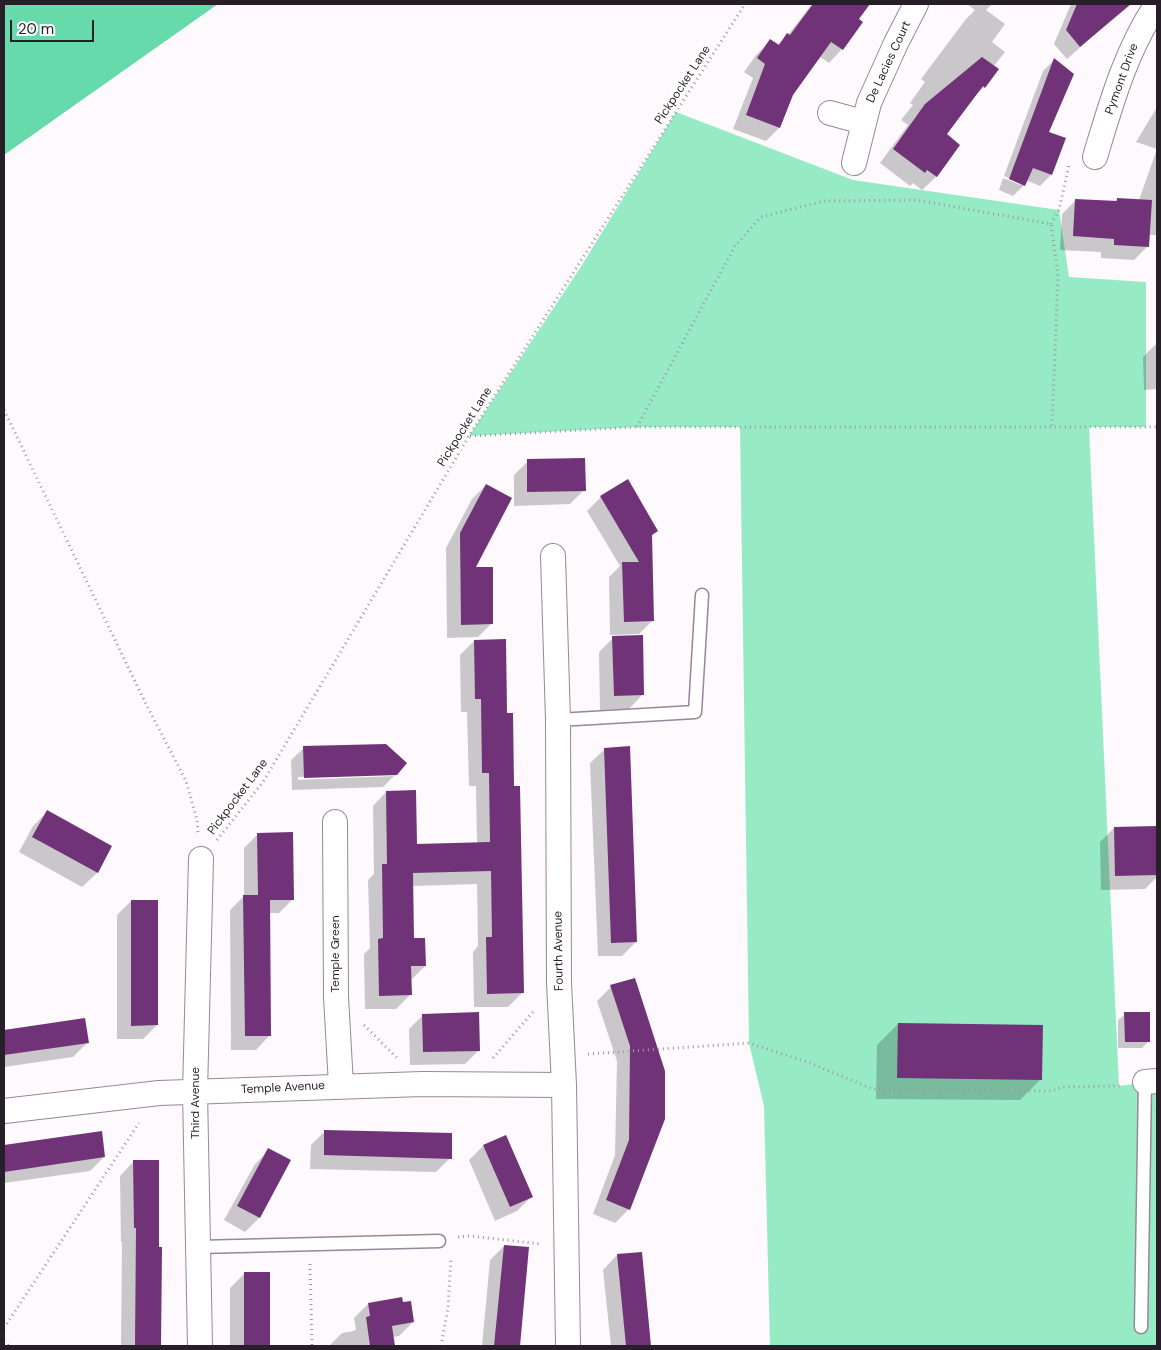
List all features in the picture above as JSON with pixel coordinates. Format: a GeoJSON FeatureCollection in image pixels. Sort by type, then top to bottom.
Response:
{"type":"FeatureCollection","features":[{"type":"Feature","properties":{"kind":"street","name":"De Lacies Court"},"geometry":{"type":"LineString","coordinates":[[854,163],[869,103],[916,4]]}},
{"type":"Feature","properties":{"kind":"street","name":"Pymont Drive"},"geometry":{"type":"LineString","coordinates":[[1095,157],[1119,80],[1143,24],[1156,4]]}},
{"type":"Feature","properties":{"kind":"street"},"geometry":{"type":"LineString","coordinates":[[830,113],[863,122]]}},
{"type":"Feature","properties":{"kind":"street","name":"Fourth Avenue"},"geometry":{"type":"LineString","coordinates":[[553,556],[558,720],[559,983],[564,1085],[568,1346]]}},
{"type":"Feature","properties":{"kind":"street","name":"Temple Green"},"geometry":{"type":"LineString","coordinates":[[335,822],[336,996],[341,1085]]}},
{"type":"Feature","properties":{"kind":"street","name":"Third Avenue"},"geometry":{"type":"LineString","coordinates":[[200,1346],[194,1092],[201,859]]}},
{"type":"Feature","properties":{"kind":"street","name":"Temple Avenue"},"geometry":{"type":"LineString","coordinates":[[4,1111],[159,1093],[341,1085],[564,1085]]}},
{"type":"Feature","properties":{"kind":"lane"},"geometry":{"type":"LineString","coordinates":[[558,720],[695,712],[702,595]]}},
{"type":"Feature","properties":{"kind":"lane"},"geometry":{"type":"LineString","coordinates":[[1141,1327],[1151,1082]]}},
{"type":"Feature","properties":{"kind":"lane"},"geometry":{"type":"LineString","coordinates":[[198,1247],[439,1240]]}},
{"type":"Feature","properties":{"kind":"path","name":"Pickpocket Lane"},"geometry":{"type":"LineString","coordinates":[[201,859],[263,782],[469,436],[745,4]]}},
{"type":"Feature","properties":{"kind":"path"},"geometry":{"type":"LineString","coordinates":[[1052,427],[1058,274],[1051,224],[1059,210],[1069,165],[1095,157]]}},
{"type":"Feature","properties":{"kind":"path"},"geometry":{"type":"LineString","coordinates":[[637,426],[735,246],[761,218],[824,201],[916,200],[1051,224]]}},
{"type":"Feature","properties":{"kind":"path"},"geometry":{"type":"LineString","coordinates":[[4,410],[141,693],[186,780],[196,820],[201,859]]}},
{"type":"Feature","properties":{"kind":"path"},"geometry":{"type":"LineString","coordinates":[[469,436],[637,426],[1157,427]]}},
{"type":"Feature","properties":{"kind":"path"},"geometry":{"type":"LineString","coordinates":[[469,1084],[559,983]]}},
{"type":"Feature","properties":{"kind":"path"},"geometry":{"type":"LineString","coordinates":[[336,996],[422,1084]]}},
{"type":"Feature","properties":{"kind":"path"},"geometry":{"type":"LineString","coordinates":[[563,1056],[749,1043],[810,1063],[874,1089],[1052,1091],[1062,1087],[1118,1086],[1151,1082]]}},
{"type":"Feature","properties":{"kind":"path"},"geometry":{"type":"LineString","coordinates":[[4,1328],[159,1093]]}},
{"type":"Feature","properties":{"kind":"path"},"geometry":{"type":"LineString","coordinates":[[439,1240],[470,1236],[566,1246]]}},
{"type":"Feature","properties":{"kind":"path"},"geometry":{"type":"LineString","coordinates":[[441,1346],[448,1308],[452,1238]]}},
{"type":"Feature","properties":{"kind":"path"},"geometry":{"type":"LineString","coordinates":[[310,1244],[312,1346]]}},
{"type":"Feature","properties":{"kind":"path"},"geometry":{"type":"LineString","coordinates":[[4,1341],[8,1346]]}},
{"type":"Feature","properties":{"kind":"green space"},"geometry":{"type":"Polygon","coordinates":[[[4,4],[218,4],[4,155],[4,4]]]}},
{"type":"Feature","properties":{"kind":"green space"},"geometry":{"type":"Polygon","coordinates":[[[676,112],[853,180],[1059,210],[1069,277],[1146,282],[1146,427],[1089,427],[1119,1086],[1157,1081],[1157,1346],[770,1346],[764,1106],[749,1043],[740,427],[637,427],[469,436],[582,265],[676,112]]]}},
{"type":"Feature","properties":{"kind":"building"},"geometry":{"type":"Polygon","coordinates":[[[813,4],[870,4],[859,19],[863,22],[843,50],[831,42],[793,95],[780,128],[746,115],[765,64],[757,58],[770,39],[779,45],[787,33],[790,35],[813,4]]]}},
{"type":"Feature","properties":{"kind":"building"},"geometry":{"type":"Polygon","coordinates":[[[1077,4],[1131,4],[1080,47],[1066,30],[1077,4]]]}},
{"type":"Feature","properties":{"kind":"building"},"geometry":{"type":"Polygon","coordinates":[[[982,57],[999,69],[985,88],[983,86],[947,134],[960,145],[937,177],[927,170],[925,173],[893,149],[925,104],[982,57]]]}},
{"type":"Feature","properties":{"kind":"building"},"geometry":{"type":"Polygon","coordinates":[[[1054,58],[1074,74],[1049,132],[1066,138],[1052,175],[1033,168],[1025,186],[1009,179],[1054,58]]]}},
{"type":"Feature","properties":{"kind":"building"},"geometry":{"type":"Polygon","coordinates":[[[1117,198],[1152,200],[1149,247],[1114,245],[1114,239],[1073,236],[1075,199],[1117,201],[1117,198]]]}},
{"type":"Feature","properties":{"kind":"building"},"geometry":{"type":"Polygon","coordinates":[[[585,458],[586,491],[527,492],[527,459],[585,458]]]}},
{"type":"Feature","properties":{"kind":"building"},"geometry":{"type":"Polygon","coordinates":[[[628,479],[658,531],[652,535],[654,621],[624,622],[622,562],[639,562],[600,496],[628,479]]]}},
{"type":"Feature","properties":{"kind":"building"},"geometry":{"type":"Polygon","coordinates":[[[486,484],[512,498],[476,567],[493,567],[493,624],[461,625],[460,533],[486,484]]]}},
{"type":"Feature","properties":{"kind":"building"},"geometry":{"type":"Polygon","coordinates":[[[643,635],[644,695],[614,696],[612,636],[643,635]]]}},
{"type":"Feature","properties":{"kind":"building"},"geometry":{"type":"Polygon","coordinates":[[[506,639],[507,713],[513,713],[514,786],[520,786],[524,993],[487,994],[486,937],[492,937],[491,871],[413,873],[414,938],[425,938],[426,966],[411,966],[412,995],[379,996],[378,939],[383,938],[382,864],[387,864],[386,791],[416,790],[417,844],[490,842],[489,773],[482,773],[481,699],[475,699],[474,640],[506,639]]]}},
{"type":"Feature","properties":{"kind":"building"},"geometry":{"type":"Polygon","coordinates":[[[386,744],[407,763],[397,775],[304,778],[303,746],[386,744]]]}},
{"type":"Feature","properties":{"kind":"building"},"geometry":{"type":"Polygon","coordinates":[[[630,746],[637,942],[611,943],[604,748],[630,746]]]}},
{"type":"Feature","properties":{"kind":"building"},"geometry":{"type":"Polygon","coordinates":[[[47,810],[112,846],[98,873],[32,837],[47,810]]]}},
{"type":"Feature","properties":{"kind":"building"},"geometry":{"type":"Polygon","coordinates":[[[1157,826],[1157,875],[1115,876],[1114,827],[1157,826]]]}},
{"type":"Feature","properties":{"kind":"building"},"geometry":{"type":"Polygon","coordinates":[[[293,832],[294,900],[270,900],[271,1036],[245,1036],[243,895],[258,895],[257,833],[293,832]]]}},
{"type":"Feature","properties":{"kind":"building"},"geometry":{"type":"Polygon","coordinates":[[[131,900],[158,900],[158,1025],[131,1026],[131,900]]]}},
{"type":"Feature","properties":{"kind":"building"},"geometry":{"type":"Polygon","coordinates":[[[635,978],[665,1071],[665,1119],[630,1210],[606,1200],[629,1140],[630,1046],[610,985],[635,978]]]}},
{"type":"Feature","properties":{"kind":"building"},"geometry":{"type":"Polygon","coordinates":[[[479,1012],[480,1051],[423,1052],[422,1014],[479,1012]]]}},
{"type":"Feature","properties":{"kind":"building"},"geometry":{"type":"Polygon","coordinates":[[[1124,1012],[1150,1012],[1150,1042],[1125,1042],[1124,1012]]]}},
{"type":"Feature","properties":{"kind":"building"},"geometry":{"type":"Polygon","coordinates":[[[85,1018],[89,1043],[4,1055],[4,1030],[85,1018]]]}},
{"type":"Feature","properties":{"kind":"building"},"geometry":{"type":"Polygon","coordinates":[[[898,1023],[1043,1025],[1042,1080],[897,1078],[898,1023]]]}},
{"type":"Feature","properties":{"kind":"building"},"geometry":{"type":"Polygon","coordinates":[[[324,1130],[452,1133],[452,1159],[324,1155],[324,1130]]]}},
{"type":"Feature","properties":{"kind":"building"},"geometry":{"type":"Polygon","coordinates":[[[102,1131],[105,1157],[4,1172],[4,1145],[102,1131]]]}},
{"type":"Feature","properties":{"kind":"building"},"geometry":{"type":"Polygon","coordinates":[[[506,1135],[533,1197],[510,1207],[483,1145],[506,1135]]]}},
{"type":"Feature","properties":{"kind":"building"},"geometry":{"type":"Polygon","coordinates":[[[268,1148],[291,1160],[260,1218],[237,1206],[268,1148]]]}},
{"type":"Feature","properties":{"kind":"building"},"geometry":{"type":"Polygon","coordinates":[[[133,1160],[159,1160],[159,1247],[162,1247],[161,1346],[135,1346],[136,1228],[134,1228],[133,1160]]]}},
{"type":"Feature","properties":{"kind":"building"},"geometry":{"type":"Polygon","coordinates":[[[504,1245],[529,1247],[520,1346],[494,1346],[504,1245]]]}},
{"type":"Feature","properties":{"kind":"building"},"geometry":{"type":"Polygon","coordinates":[[[642,1252],[651,1346],[626,1346],[617,1254],[642,1252]]]}},
{"type":"Feature","properties":{"kind":"building"},"geometry":{"type":"Polygon","coordinates":[[[244,1272],[270,1272],[270,1346],[244,1346],[244,1272]]]}},
{"type":"Feature","properties":{"kind":"building"},"geometry":{"type":"Polygon","coordinates":[[[402,1297],[403,1302],[411,1301],[414,1322],[392,1326],[395,1346],[370,1346],[366,1317],[370,1316],[368,1303],[402,1297]]]}}]}
